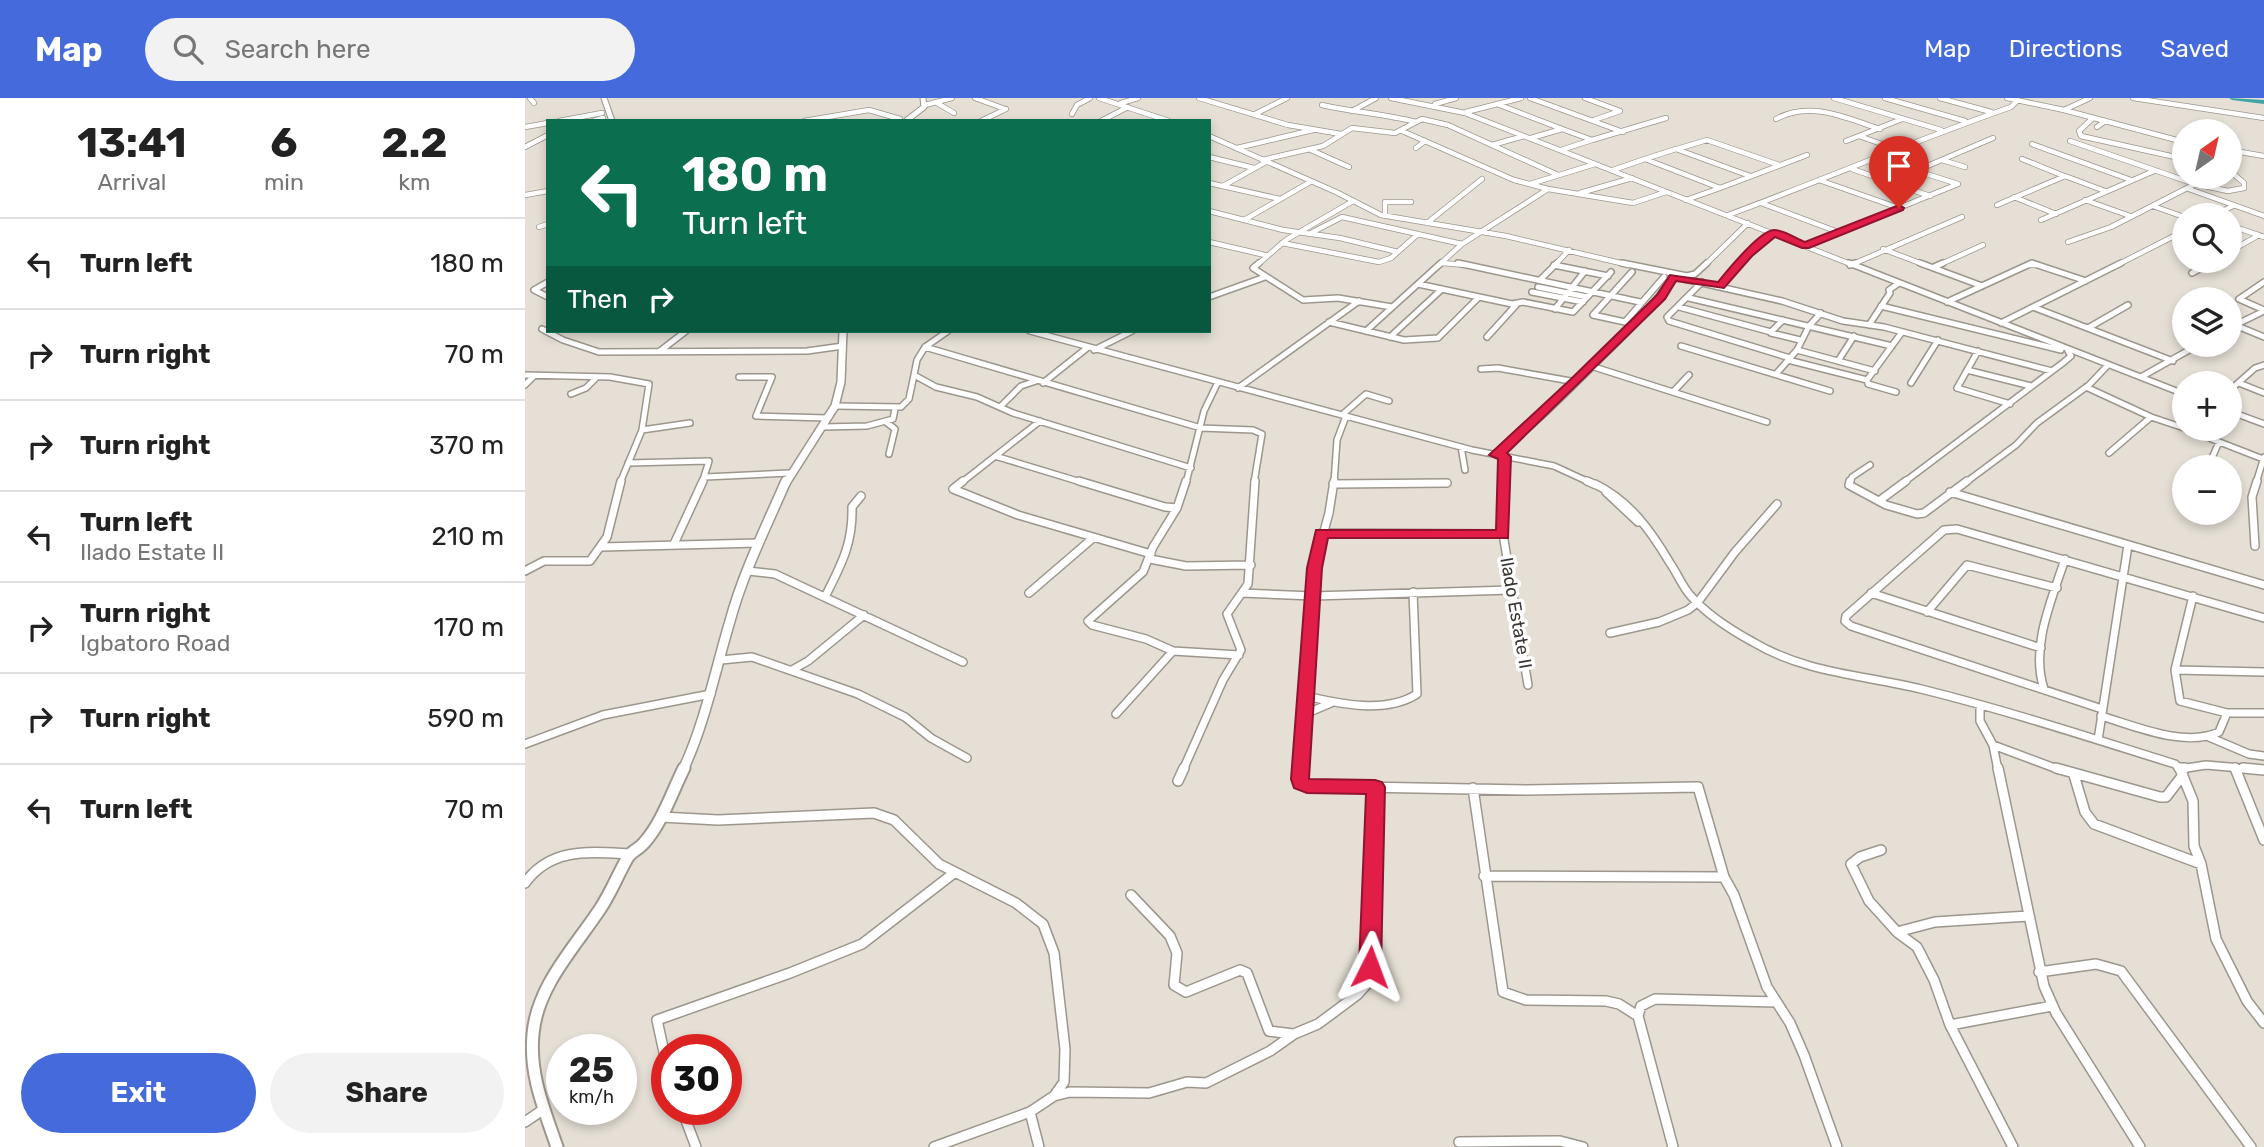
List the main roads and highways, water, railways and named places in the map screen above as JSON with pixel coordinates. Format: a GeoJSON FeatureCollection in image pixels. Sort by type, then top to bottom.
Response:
{"type":"FeatureCollection","features":[{"type":"Feature","properties":{"kind":"waterway"},"geometry":{"type":"LineString","coordinates":[[2232,98],[2264,102]]}}]}
